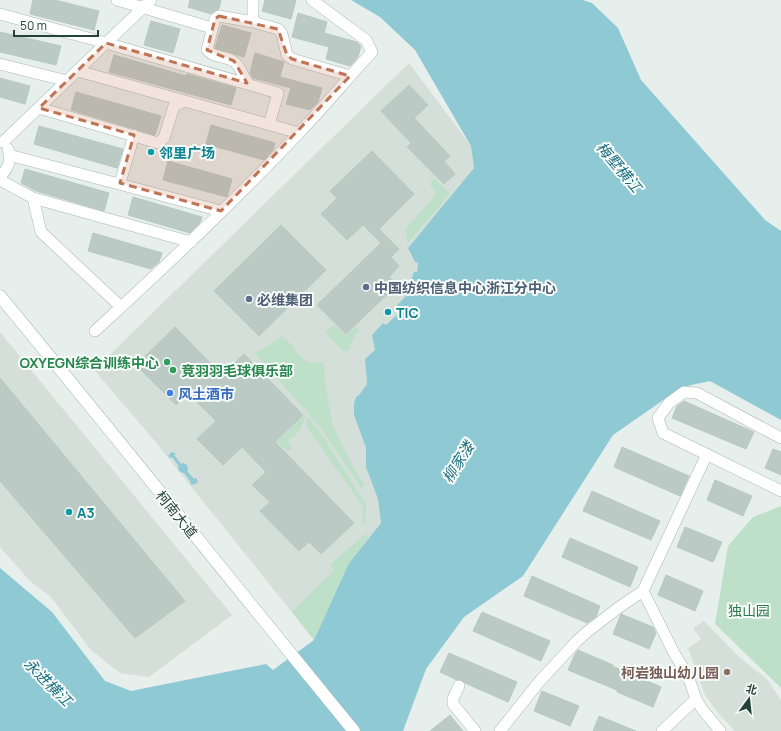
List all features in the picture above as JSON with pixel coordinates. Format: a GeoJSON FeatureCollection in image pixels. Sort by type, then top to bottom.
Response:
{"type":"FeatureCollection","features":[{"type":"Feature","properties":{"kind":"main road","name":"柯南大道"},"geometry":{"type":"LineString","coordinates":[[0,296],[354,731]]}},
{"type":"Feature","properties":{"kind":"street"},"geometry":{"type":"LineString","coordinates":[[117,0],[147,4],[212,28]]}},
{"type":"Feature","properties":{"kind":"street"},"geometry":{"type":"LineString","coordinates":[[252,0],[253,22]]}},
{"type":"Feature","properties":{"kind":"street"},"geometry":{"type":"LineString","coordinates":[[95,331],[191,242],[298,133],[372,52],[366,40],[312,0]]}},
{"type":"Feature","properties":{"kind":"street"},"geometry":{"type":"LineString","coordinates":[[0,176],[7,169],[10,154],[2,140],[67,81],[147,4]]}},
{"type":"Feature","properties":{"kind":"street"},"geometry":{"type":"LineString","coordinates":[[0,14],[278,93],[269,125]]}},
{"type":"Feature","properties":{"kind":"street"},"geometry":{"type":"LineString","coordinates":[[249,84],[234,61],[211,54],[207,50],[215,19],[219,16],[253,22],[278,29],[282,34],[287,55],[292,59],[350,76]]}},
{"type":"Feature","properties":{"kind":"street"},"geometry":{"type":"LineString","coordinates":[[0,64],[67,81]]}},
{"type":"Feature","properties":{"kind":"street"},"geometry":{"type":"LineString","coordinates":[[78,70],[298,133]]}},
{"type":"Feature","properties":{"kind":"street"},"geometry":{"type":"LineString","coordinates":[[38,108],[158,143],[164,138],[174,106],[184,101]]}},
{"type":"Feature","properties":{"kind":"street"},"geometry":{"type":"LineString","coordinates":[[120,183],[134,135]]}},
{"type":"Feature","properties":{"kind":"street"},"geometry":{"type":"LineString","coordinates":[[10,154],[221,211]]}},
{"type":"Feature","properties":{"kind":"street"},"geometry":{"type":"LineString","coordinates":[[0,180],[33,198],[191,242]]}},
{"type":"Feature","properties":{"kind":"street"},"geometry":{"type":"LineString","coordinates":[[33,198],[41,232],[121,307]]}},
{"type":"Feature","properties":{"kind":"street"},"geometry":{"type":"LineString","coordinates":[[781,438],[697,393],[684,392],[669,403],[658,418],[663,433],[781,491]]}},
{"type":"Feature","properties":{"kind":"street"},"geometry":{"type":"LineString","coordinates":[[500,731],[539,682],[577,641],[593,627],[643,591],[707,454]]}},
{"type":"Feature","properties":{"kind":"street"},"geometry":{"type":"LineString","coordinates":[[643,591],[674,653],[688,676],[696,699],[720,731]]}},
{"type":"Feature","properties":{"kind":"street"},"geometry":{"type":"LineString","coordinates":[[459,686],[453,699],[453,704],[475,731]]}},
{"type":"Feature","properties":{"kind":"street"},"geometry":{"type":"LineString","coordinates":[[662,731],[696,699]]}},
{"type":"Feature","properties":{"kind":"highlighted area"},"geometry":{"type":"Polygon","coordinates":[[[219,16],[278,29],[287,55],[292,59],[350,76],[221,211],[120,183],[134,135],[39,108],[106,43],[247,83],[234,61],[207,50],[215,19],[219,16]]]}},
{"type":"Feature","properties":{"kind":"shaded area"},"geometry":{"type":"Polygon","coordinates":[[[409,63],[471,146],[474,168],[408,248],[415,262],[418,263],[417,273],[414,273],[405,297],[397,305],[401,311],[386,326],[383,323],[375,350],[365,359],[367,384],[360,395],[354,415],[366,448],[378,499],[381,523],[349,563],[314,640],[153,439],[94,370],[409,63]]]}},
{"type":"Feature","properties":{"kind":"shaded area"},"geometry":{"type":"Polygon","coordinates":[[[0,332],[232,615],[149,677],[120,673],[91,650],[51,597],[30,581],[0,547],[0,332]]]}},
{"type":"Feature","properties":{"kind":"shaded area","name":"柯岩独山幼儿园"},"geometry":{"type":"Polygon","coordinates":[[[704,621],[740,658],[767,679],[781,700],[781,731],[735,731],[719,714],[705,695],[688,648],[701,639],[693,628],[704,621]]]}},
{"type":"Feature","properties":{"kind":"green space"},"geometry":{"type":"Polygon","coordinates":[[[434,178],[450,194],[407,244],[406,228],[433,198],[435,192],[430,185],[434,178]]]}},
{"type":"Feature","properties":{"kind":"green space"},"geometry":{"type":"Polygon","coordinates":[[[334,324],[346,336],[355,327],[360,330],[353,339],[349,350],[344,351],[325,333],[334,324]]]}},
{"type":"Feature","properties":{"kind":"green space"},"geometry":{"type":"Polygon","coordinates":[[[282,336],[307,361],[316,363],[322,362],[324,364],[325,382],[333,427],[357,474],[365,485],[361,488],[325,434],[306,411],[307,410],[304,407],[303,408],[255,353],[282,336]]]}},
{"type":"Feature","properties":{"kind":"green space"},"geometry":{"type":"Polygon","coordinates":[[[305,414],[304,421],[298,433],[289,439],[288,442],[292,448],[288,452],[277,442],[305,414]]]}},
{"type":"Feature","properties":{"kind":"green space"},"geometry":{"type":"Polygon","coordinates":[[[307,416],[323,436],[366,505],[365,524],[362,522],[364,508],[306,426],[307,416]]]}},
{"type":"Feature","properties":{"kind":"green space","name":"独山园"},"geometry":{"type":"Polygon","coordinates":[[[781,506],[781,688],[715,624],[728,546],[753,517],[781,506]]]}},
{"type":"Feature","properties":{"kind":"green space"},"geometry":{"type":"Polygon","coordinates":[[[365,534],[369,537],[349,563],[314,640],[292,612],[334,570],[330,565],[365,534]]]}},
{"type":"Feature","properties":{"kind":"water"},"geometry":{"type":"Polygon","coordinates":[[[351,0],[583,0],[592,3],[618,28],[641,80],[765,220],[781,231],[781,420],[710,381],[682,387],[613,435],[523,576],[464,617],[426,669],[403,731],[0,731],[0,568],[52,612],[105,681],[131,691],[266,664],[273,670],[314,640],[349,563],[381,523],[378,499],[366,467],[366,448],[354,415],[354,404],[356,397],[367,384],[365,359],[375,350],[372,335],[383,323],[386,325],[401,311],[397,305],[405,297],[414,272],[417,272],[418,263],[415,262],[408,248],[474,168],[471,146],[415,50],[380,17],[351,0]]]}},
{"type":"Feature","properties":{"kind":"water"},"geometry":{"type":"Polygon","coordinates":[[[173,452],[176,454],[174,455],[181,464],[183,463],[187,465],[187,471],[194,479],[196,478],[198,481],[196,484],[192,485],[190,483],[191,482],[184,473],[179,471],[179,466],[172,457],[170,458],[168,456],[173,452]]]}},
{"type":"Feature","properties":{"kind":"building"},"geometry":{"type":"Polygon","coordinates":[[[33,0],[55,0],[99,11],[94,30],[30,14],[33,0]]]}},
{"type":"Feature","properties":{"kind":"building"},"geometry":{"type":"Polygon","coordinates":[[[190,0],[221,0],[219,9],[211,14],[188,7],[190,0]]]}},
{"type":"Feature","properties":{"kind":"building"},"geometry":{"type":"Polygon","coordinates":[[[265,0],[296,0],[291,19],[262,11],[265,0]]]}},
{"type":"Feature","properties":{"kind":"building"},"geometry":{"type":"Polygon","coordinates":[[[298,13],[327,22],[324,33],[357,42],[361,46],[358,57],[350,66],[326,59],[329,47],[292,37],[298,13]]]}},
{"type":"Feature","properties":{"kind":"building"},"geometry":{"type":"Polygon","coordinates":[[[151,21],[180,29],[173,53],[144,45],[151,21]]]}},
{"type":"Feature","properties":{"kind":"building"},"geometry":{"type":"Polygon","coordinates":[[[222,25],[251,33],[244,57],[215,48],[222,25]]]}},
{"type":"Feature","properties":{"kind":"building"},"geometry":{"type":"Polygon","coordinates":[[[0,32],[61,46],[56,65],[0,52],[0,32]]]}},
{"type":"Feature","properties":{"kind":"building"},"geometry":{"type":"Polygon","coordinates":[[[255,53],[284,62],[280,77],[322,88],[318,102],[310,110],[286,104],[291,88],[253,78],[251,75],[250,73],[255,53]]]}},
{"type":"Feature","properties":{"kind":"building"},"geometry":{"type":"Polygon","coordinates":[[[114,55],[186,76],[187,74],[236,88],[231,105],[109,72],[114,55]]]}},
{"type":"Feature","properties":{"kind":"building"},"geometry":{"type":"Polygon","coordinates":[[[0,78],[30,86],[25,104],[0,97],[0,78]]]}},
{"type":"Feature","properties":{"kind":"building"},"geometry":{"type":"Polygon","coordinates":[[[409,85],[428,105],[414,118],[450,156],[444,161],[455,174],[444,184],[407,147],[411,143],[381,111],[409,85]]]}},
{"type":"Feature","properties":{"kind":"building"},"geometry":{"type":"Polygon","coordinates":[[[76,92],[161,116],[155,135],[71,110],[76,92]]]}},
{"type":"Feature","properties":{"kind":"building"},"geometry":{"type":"Polygon","coordinates":[[[211,125],[275,143],[273,150],[264,160],[206,144],[211,125]]]}},
{"type":"Feature","properties":{"kind":"building"},"geometry":{"type":"Polygon","coordinates":[[[39,126],[123,149],[117,168],[34,144],[39,126]]]}},
{"type":"Feature","properties":{"kind":"building"},"geometry":{"type":"Polygon","coordinates":[[[372,151],[414,194],[379,229],[399,249],[391,257],[399,266],[389,277],[397,285],[346,334],[317,305],[381,243],[363,225],[347,240],[321,214],[337,198],[330,191],[372,151]]]}},
{"type":"Feature","properties":{"kind":"building"},"geometry":{"type":"Polygon","coordinates":[[[168,161],[232,179],[227,197],[163,180],[168,161]]]}},
{"type":"Feature","properties":{"kind":"building"},"geometry":{"type":"Polygon","coordinates":[[[25,169],[109,193],[104,211],[36,191],[21,183],[25,169]]]}},
{"type":"Feature","properties":{"kind":"building"},"geometry":{"type":"Polygon","coordinates":[[[133,197],[202,217],[200,223],[190,233],[128,215],[133,197]]]}},
{"type":"Feature","properties":{"kind":"building"},"geometry":{"type":"Polygon","coordinates":[[[281,225],[326,270],[259,336],[214,291],[281,225]]]}},
{"type":"Feature","properties":{"kind":"building"},"geometry":{"type":"Polygon","coordinates":[[[93,233],[162,253],[159,262],[151,269],[88,251],[93,233]]]}},
{"type":"Feature","properties":{"kind":"building"},"geometry":{"type":"Polygon","coordinates":[[[175,327],[222,375],[244,354],[303,415],[275,442],[354,523],[321,554],[309,542],[299,551],[260,511],[270,502],[252,485],[266,472],[242,447],[223,465],[197,439],[216,421],[188,393],[176,405],[136,365],[175,327]]]}},
{"type":"Feature","properties":{"kind":"building","name":"A3"},"geometry":{"type":"Polygon","coordinates":[[[0,378],[185,601],[135,638],[0,481],[0,378]]]}},
{"type":"Feature","properties":{"kind":"building"},"geometry":{"type":"Polygon","coordinates":[[[684,401],[754,432],[746,449],[672,418],[677,406],[684,401]]]}},
{"type":"Feature","properties":{"kind":"building"},"geometry":{"type":"Polygon","coordinates":[[[622,447],[689,476],[680,496],[614,467],[622,447]]]}},
{"type":"Feature","properties":{"kind":"building"},"geometry":{"type":"Polygon","coordinates":[[[773,449],[781,452],[781,475],[765,468],[773,449]]]}},
{"type":"Feature","properties":{"kind":"building"},"geometry":{"type":"Polygon","coordinates":[[[715,480],[752,496],[743,516],[707,500],[715,480]]]}},
{"type":"Feature","properties":{"kind":"building"},"geometry":{"type":"Polygon","coordinates":[[[592,491],[660,521],[651,540],[583,511],[592,491]]]}},
{"type":"Feature","properties":{"kind":"building"},"geometry":{"type":"Polygon","coordinates":[[[685,527],[722,542],[713,562],[677,547],[685,527]]]}},
{"type":"Feature","properties":{"kind":"building"},"geometry":{"type":"Polygon","coordinates":[[[570,538],[638,567],[630,587],[562,557],[570,538]]]}},
{"type":"Feature","properties":{"kind":"building"},"geometry":{"type":"Polygon","coordinates":[[[666,575],[703,591],[695,611],[658,595],[666,575]]]}},
{"type":"Feature","properties":{"kind":"building"},"geometry":{"type":"Polygon","coordinates":[[[532,576],[600,606],[596,617],[587,623],[524,596],[532,576]]]}},
{"type":"Feature","properties":{"kind":"building"},"geometry":{"type":"Polygon","coordinates":[[[482,612],[550,641],[541,661],[473,631],[482,612]]]}},
{"type":"Feature","properties":{"kind":"building"},"geometry":{"type":"Polygon","coordinates":[[[621,614],[653,627],[656,633],[649,649],[613,634],[621,614]]]}},
{"type":"Feature","properties":{"kind":"building"},"geometry":{"type":"Polygon","coordinates":[[[578,650],[661,687],[653,707],[617,692],[617,690],[568,670],[578,650]]]}},
{"type":"Feature","properties":{"kind":"building"},"geometry":{"type":"Polygon","coordinates":[[[449,653],[517,682],[508,702],[465,683],[462,680],[457,680],[440,672],[449,653]]]}},
{"type":"Feature","properties":{"kind":"building"},"geometry":{"type":"Polygon","coordinates":[[[542,691],[579,706],[570,726],[534,711],[542,691]]]}},
{"type":"Feature","properties":{"kind":"building"},"geometry":{"type":"Polygon","coordinates":[[[450,715],[463,731],[430,731],[450,715]]]}},
{"type":"Feature","properties":{"kind":"building"},"geometry":{"type":"Polygon","coordinates":[[[599,716],[636,731],[593,731],[599,716]]]}},
{"type":"Feature","properties":{"kind":"place","name":"邻里广场"},"geometry":{"type":"Point","coordinates":[151,152]}},
{"type":"Feature","properties":{"kind":"place","name":"中国纺织信息中心浙江分中心"},"geometry":{"type":"Point","coordinates":[366,287]}},
{"type":"Feature","properties":{"kind":"place","name":"必维集团"},"geometry":{"type":"Point","coordinates":[249,299]}},
{"type":"Feature","properties":{"kind":"place","name":"TIC"},"geometry":{"type":"Point","coordinates":[388,312]}},
{"type":"Feature","properties":{"kind":"place","name":"OXYEGN综合训练中心"},"geometry":{"type":"Point","coordinates":[167,362]}},
{"type":"Feature","properties":{"kind":"place","name":"竞羽羽毛球俱乐部"},"geometry":{"type":"Point","coordinates":[173,370]}},
{"type":"Feature","properties":{"kind":"place","name":"风土酒市"},"geometry":{"type":"Point","coordinates":[170,393]}},
{"type":"Feature","properties":{"kind":"place","name":"A3"},"geometry":{"type":"Point","coordinates":[69,512]}},
{"type":"Feature","properties":{"kind":"place","name":"柯岩独山幼儿园"},"geometry":{"type":"Point","coordinates":[727,672]}},
{"type":"Feature","properties":{"kind":"water label","name":"梅墅横江"},"geometry":{"type":"Point","coordinates":[619,167]}},
{"type":"Feature","properties":{"kind":"water label","name":"柳家溇"},"geometry":{"type":"Point","coordinates":[458,462]}},
{"type":"Feature","properties":{"kind":"water label","name":"永进横江"},"geometry":{"type":"Point","coordinates":[48,682]}}]}
